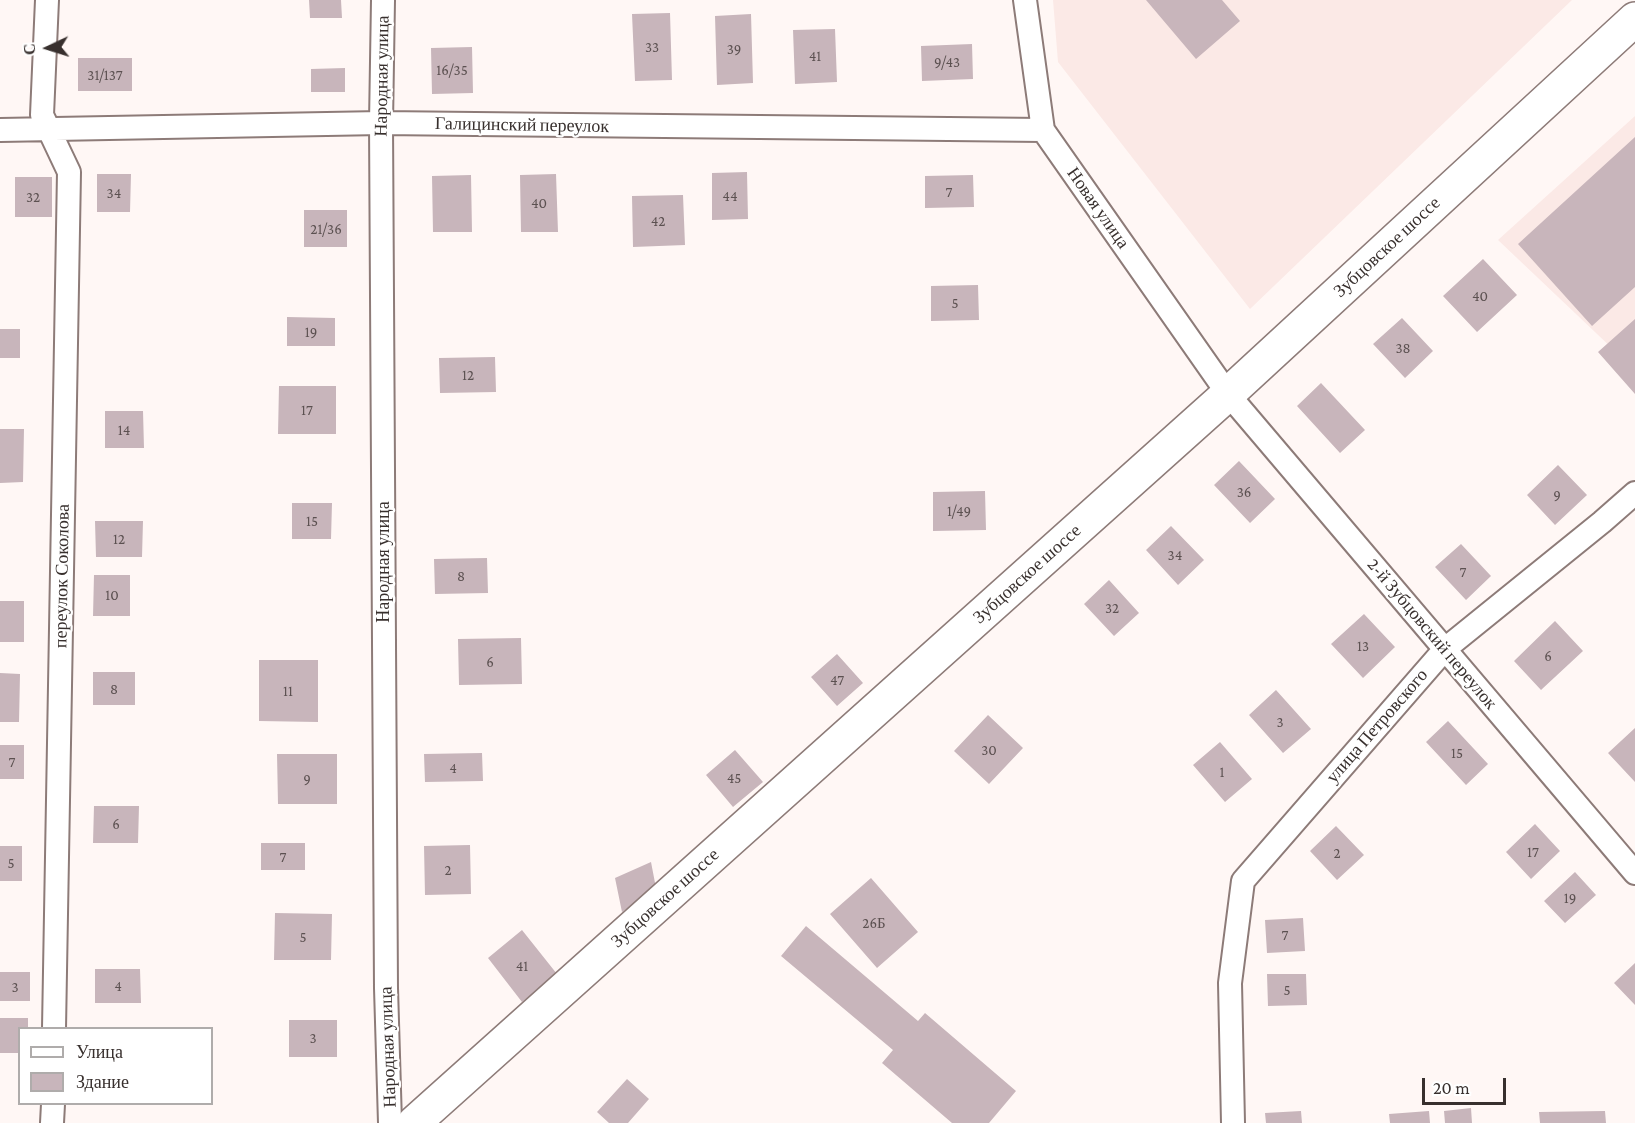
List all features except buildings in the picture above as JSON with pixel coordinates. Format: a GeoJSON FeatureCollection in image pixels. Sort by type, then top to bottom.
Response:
{"type":"FeatureCollection","features":[{"type":"Feature","properties":{"kind":"main road","name":"Зубцовское шоссе"},"geometry":{"type":"LineString","coordinates":[[414,1123],[1228,394],[1635,19]]}},
{"type":"Feature","properties":{"kind":"street","name":"переулок Соколова"},"geometry":{"type":"LineString","coordinates":[[47,0],[42,115],[69,172],[54,1027]]}},
{"type":"Feature","properties":{"kind":"street","name":"Народная улица"},"geometry":{"type":"LineString","coordinates":[[384,0],[381,123],[386,976],[390,1123]]}},
{"type":"Feature","properties":{"kind":"street","name":"Новая улица"},"geometry":{"type":"LineString","coordinates":[[1025,0],[1043,130],[1228,394]]}},
{"type":"Feature","properties":{"kind":"street","name":"Галицинский переулок"},"geometry":{"type":"LineString","coordinates":[[0,130],[381,123],[1043,130]]}},
{"type":"Feature","properties":{"kind":"street","name":"2-й Зубцовский переулок"},"geometry":{"type":"LineString","coordinates":[[1228,394],[1635,873]]}},
{"type":"Feature","properties":{"kind":"street","name":"улица Петровского"},"geometry":{"type":"LineString","coordinates":[[1233,1123],[1230,982],[1243,881],[1445,649],[1635,493]]}},
{"type":"Feature","properties":{"kind":"street"},"geometry":{"type":"LineString","coordinates":[[52,1123],[53,1105]]}},
{"type":"Feature","properties":{"kind":"shaded area"},"geometry":{"type":"Polygon","coordinates":[[[1053,0],[1572,0],[1250,309],[1058,62],[1053,0]]]}},
{"type":"Feature","properties":{"kind":"shaded area"},"geometry":{"type":"Polygon","coordinates":[[[1635,116],[1635,370],[1498,240],[1635,116]]]}}]}
